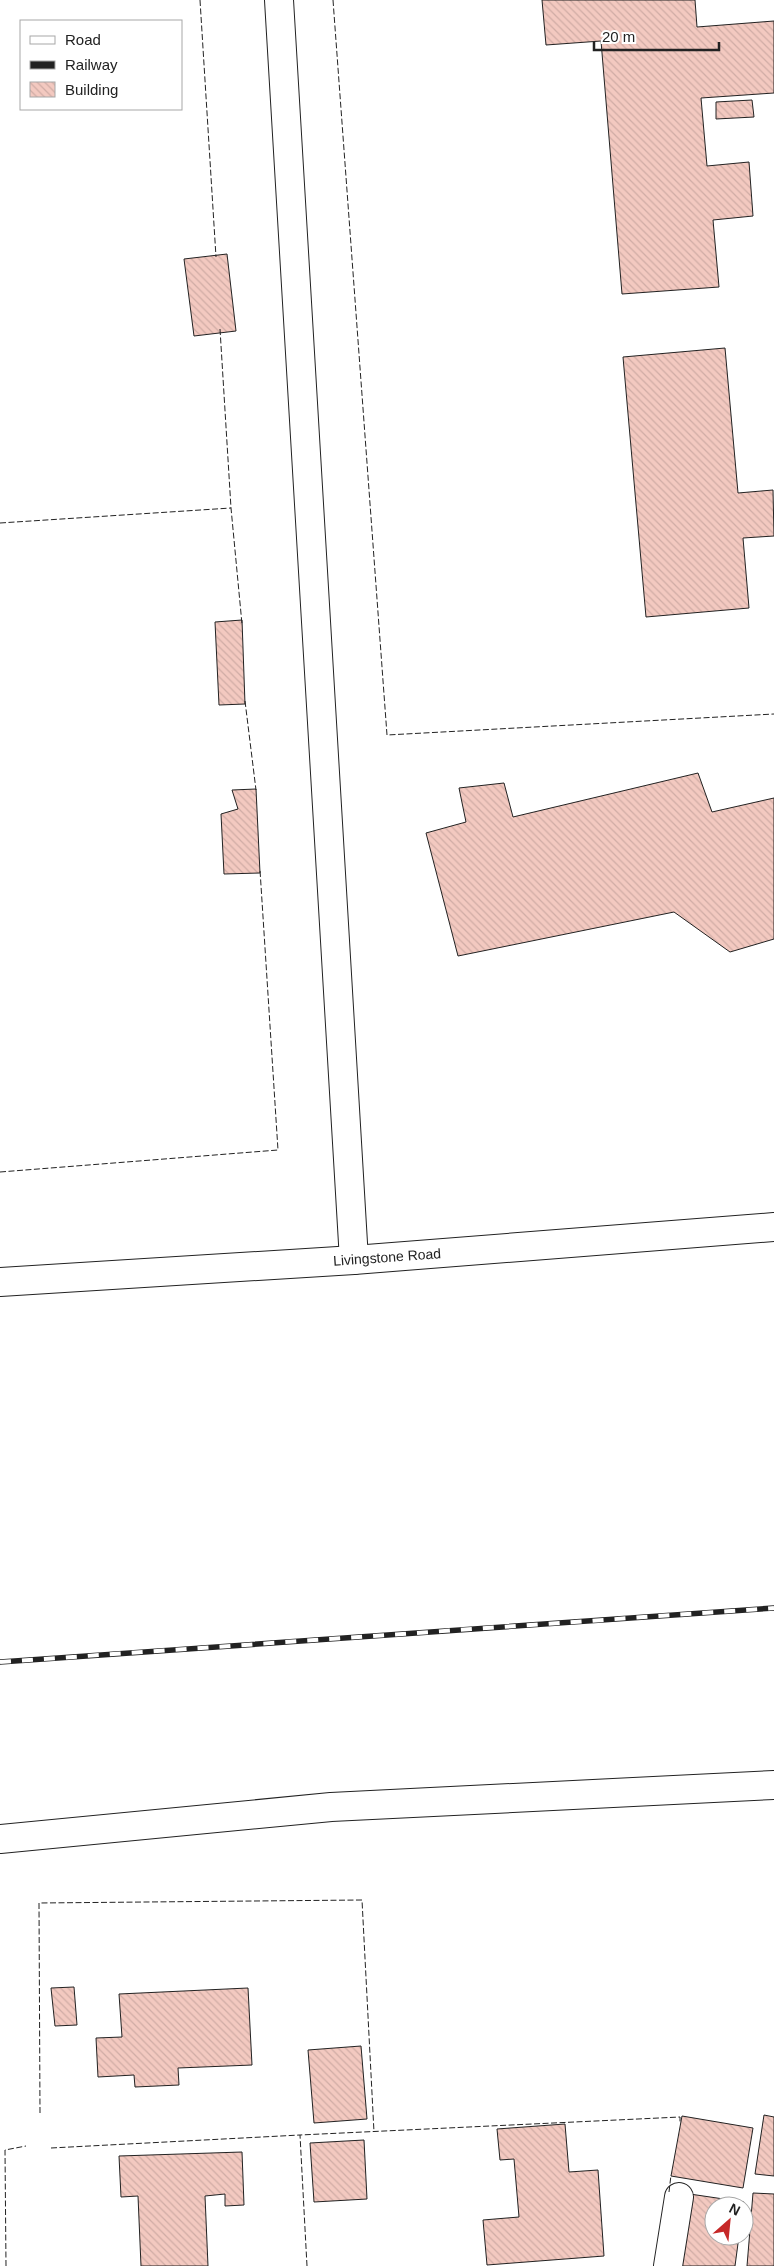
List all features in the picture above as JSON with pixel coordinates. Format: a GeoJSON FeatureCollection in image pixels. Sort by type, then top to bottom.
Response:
{"type":"FeatureCollection","features":[{"type":"Feature","properties":{"kind":"main road"},"geometry":{"type":"LineString","coordinates":[[279,0],[354,1260]]}},
{"type":"Feature","properties":{"kind":"main road","name":"Livingstone Road"},"geometry":{"type":"LineString","coordinates":[[0,1282],[354,1260],[774,1227]]}},
{"type":"Feature","properties":{"kind":"main road"},"geometry":{"type":"LineString","coordinates":[[0,1839],[331,1807],[774,1785]]}},
{"type":"Feature","properties":{"kind":"main road"},"geometry":{"type":"LineString","coordinates":[[668,2266],[679,2197]]}},
{"type":"Feature","properties":{"kind":"building"},"geometry":{"type":"Polygon","coordinates":[[[542,0],[695,0],[697,27],[774,21],[774,93],[701,98],[707,166],[749,162],[753,216],[713,220],[719,287],[622,294],[601,41],[546,45],[542,0]]]}},
{"type":"Feature","properties":{"kind":"building"},"geometry":{"type":"Polygon","coordinates":[[[752,100],[754,117],[716,119],[716,102],[752,100]]]}},
{"type":"Feature","properties":{"kind":"building"},"geometry":{"type":"Polygon","coordinates":[[[227,254],[236,331],[194,336],[184,259],[227,254]]]}},
{"type":"Feature","properties":{"kind":"building"},"geometry":{"type":"Polygon","coordinates":[[[725,348],[738,493],[773,490],[774,536],[743,538],[749,608],[646,617],[623,357],[725,348]]]}},
{"type":"Feature","properties":{"kind":"building"},"geometry":{"type":"Polygon","coordinates":[[[242,620],[245,704],[219,705],[215,622],[242,620]]]}},
{"type":"Feature","properties":{"kind":"building"},"geometry":{"type":"Polygon","coordinates":[[[698,773],[712,812],[774,798],[774,939],[730,952],[674,912],[458,956],[426,833],[466,822],[459,788],[504,783],[513,817],[698,773]]]}},
{"type":"Feature","properties":{"kind":"building"},"geometry":{"type":"Polygon","coordinates":[[[256,789],[260,873],[224,874],[221,814],[238,809],[232,790],[256,789]]]}},
{"type":"Feature","properties":{"kind":"building"},"geometry":{"type":"Polygon","coordinates":[[[74,1987],[77,2025],[55,2026],[51,1988],[74,1987]]]}},
{"type":"Feature","properties":{"kind":"building"},"geometry":{"type":"Polygon","coordinates":[[[248,1988],[252,2065],[178,2068],[179,2085],[135,2087],[134,2075],[98,2077],[96,2038],[122,2037],[119,1994],[248,1988]]]}},
{"type":"Feature","properties":{"kind":"building"},"geometry":{"type":"Polygon","coordinates":[[[361,2046],[367,2119],[314,2123],[308,2050],[361,2046]]]}},
{"type":"Feature","properties":{"kind":"building"},"geometry":{"type":"Polygon","coordinates":[[[764,2115],[774,2117],[774,2176],[755,2174],[764,2115]]]}},
{"type":"Feature","properties":{"kind":"building"},"geometry":{"type":"Polygon","coordinates":[[[682,2116],[753,2128],[743,2188],[671,2176],[682,2116]]]}},
{"type":"Feature","properties":{"kind":"building"},"geometry":{"type":"Polygon","coordinates":[[[565,2124],[569,2172],[598,2170],[604,2256],[487,2265],[483,2220],[519,2217],[514,2159],[500,2160],[497,2129],[565,2124]]]}},
{"type":"Feature","properties":{"kind":"building"},"geometry":{"type":"Polygon","coordinates":[[[364,2140],[367,2199],[314,2202],[310,2143],[364,2140]]]}},
{"type":"Feature","properties":{"kind":"building"},"geometry":{"type":"Polygon","coordinates":[[[242,2152],[244,2205],[225,2206],[225,2194],[205,2196],[208,2266],[141,2266],[138,2196],[121,2197],[119,2156],[242,2152]]]}},
{"type":"Feature","properties":{"kind":"building"},"geometry":{"type":"Polygon","coordinates":[[[683,2193],[704,2196],[704,2246],[738,2246],[735,2266],[672,2266],[683,2193]]]}},
{"type":"Feature","properties":{"kind":"building"},"geometry":{"type":"Polygon","coordinates":[[[753,2193],[774,2194],[774,2266],[747,2266],[749,2246],[754,2246],[753,2193]]]}},
{"type":"Feature","properties":{"kind":"railway"},"geometry":{"type":"LineString","coordinates":[[0,1662],[774,1608]]}},
{"type":"Feature","properties":{"kind":"fence"},"geometry":{"type":"LineString","coordinates":[[200,0],[216,257]]}},
{"type":"Feature","properties":{"kind":"fence"},"geometry":{"type":"LineString","coordinates":[[333,0],[387,735],[774,714]]}},
{"type":"Feature","properties":{"kind":"fence"},"geometry":{"type":"LineString","coordinates":[[220,329],[231,508],[242,624]]}},
{"type":"Feature","properties":{"kind":"fence"},"geometry":{"type":"LineString","coordinates":[[0,523],[231,508]]}},
{"type":"Feature","properties":{"kind":"fence"},"geometry":{"type":"LineString","coordinates":[[245,701],[256,790]]}},
{"type":"Feature","properties":{"kind":"fence"},"geometry":{"type":"LineString","coordinates":[[0,1172],[278,1150],[260,870]]}},
{"type":"Feature","properties":{"kind":"fence"},"geometry":{"type":"LineString","coordinates":[[40,2113],[39,1903],[362,1900],[374,2132]]}},
{"type":"Feature","properties":{"kind":"fence"},"geometry":{"type":"LineString","coordinates":[[307,2266],[300,2135],[680,2117],[680,2123]]}},
{"type":"Feature","properties":{"kind":"fence"},"geometry":{"type":"LineString","coordinates":[[51,2148],[300,2135]]}},
{"type":"Feature","properties":{"kind":"fence"},"geometry":{"type":"LineString","coordinates":[[6,2266],[5,2150],[26,2146]]}},
{"type":"Feature","properties":{"kind":"fence"},"geometry":{"type":"LineString","coordinates":[[669,2192],[671,2175]]}}]}
